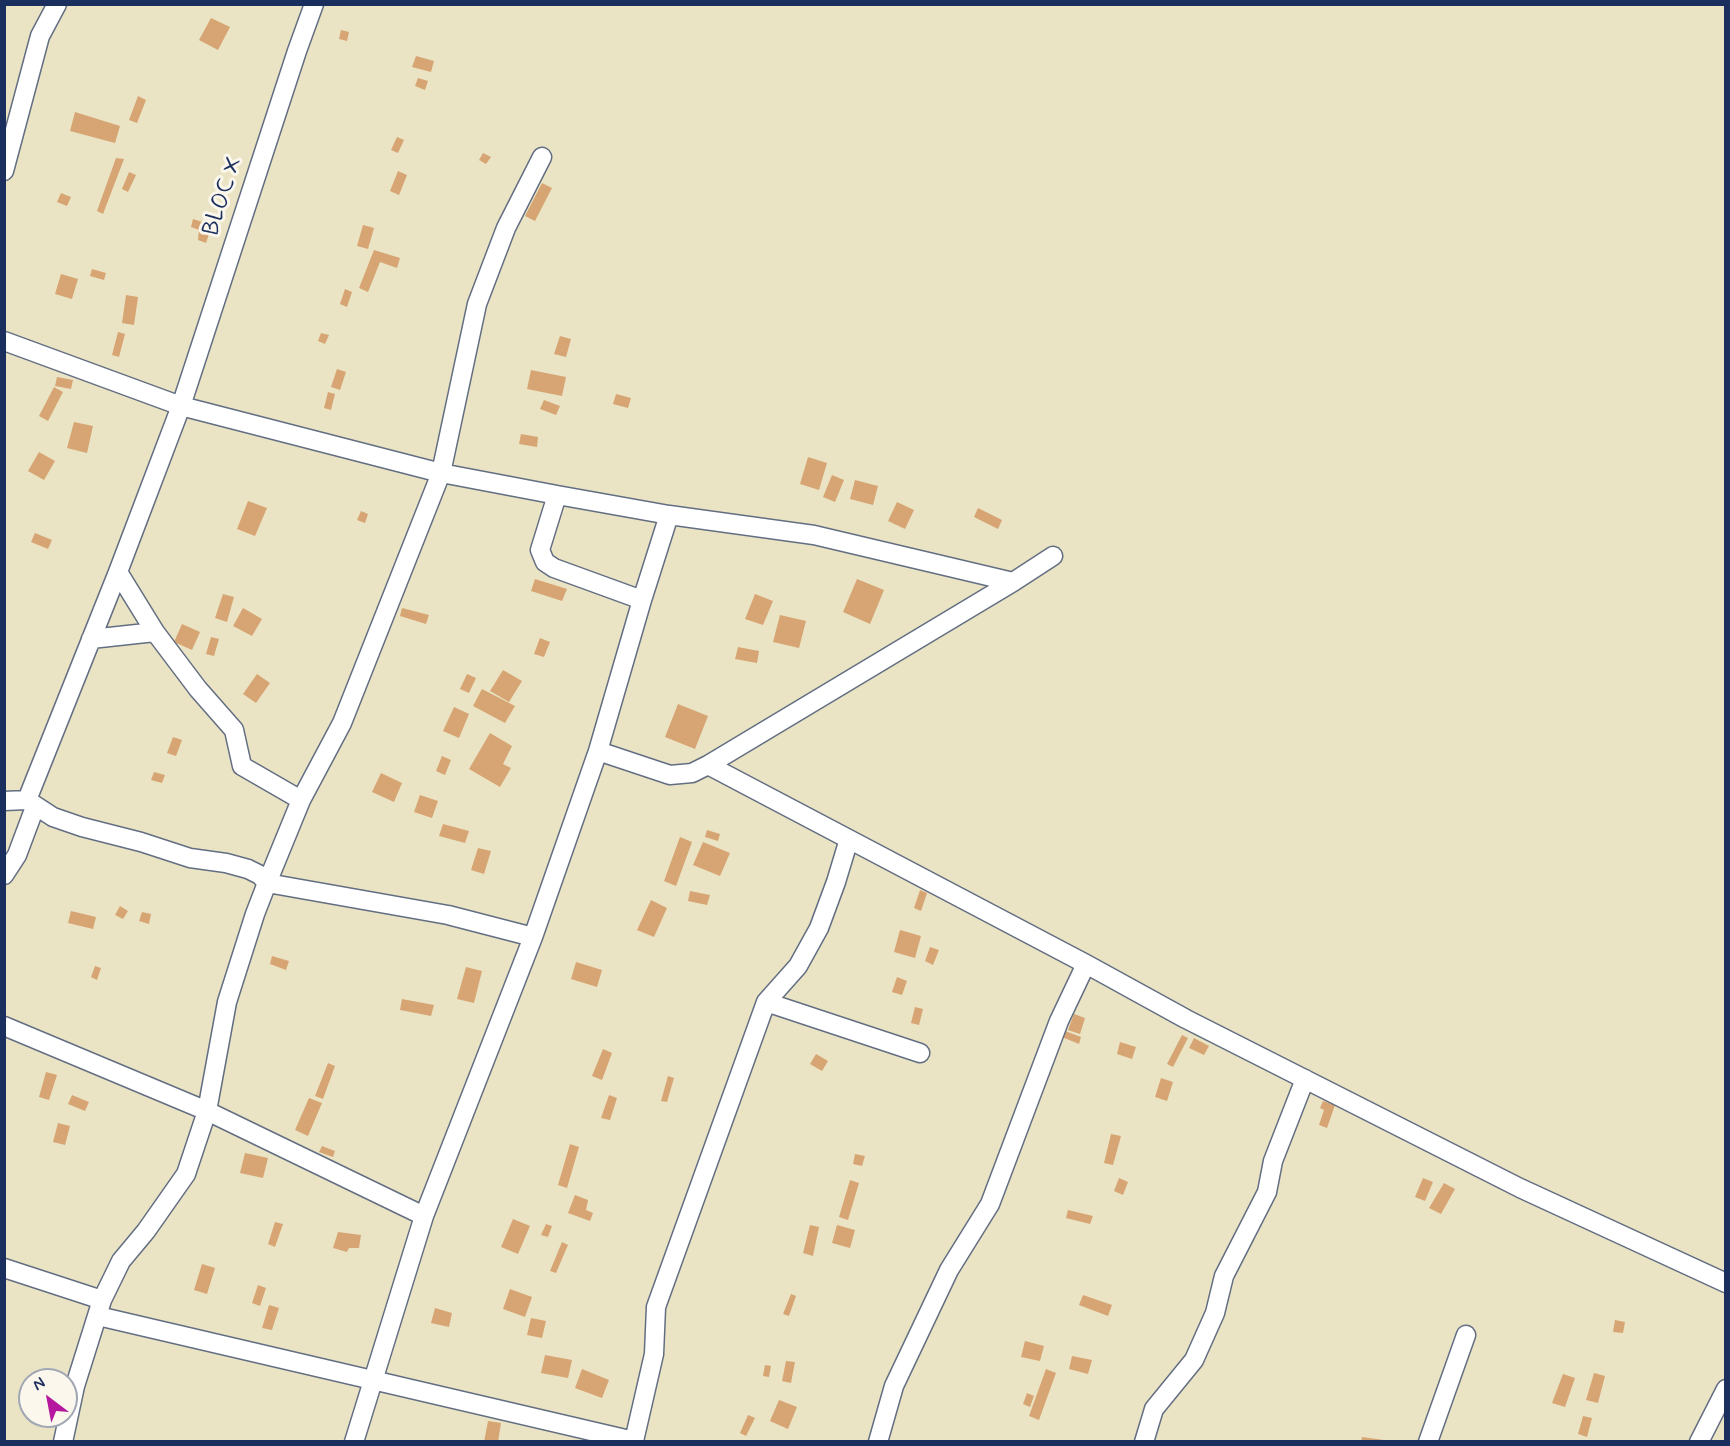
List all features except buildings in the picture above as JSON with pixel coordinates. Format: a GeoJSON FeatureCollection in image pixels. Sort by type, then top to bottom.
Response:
{"type":"FeatureCollection","features":[{"type":"Feature","properties":{"kind":"street"},"geometry":{"type":"LineString","coordinates":[[4,171],[11,118],[40,36],[57,4]]}},
{"type":"Feature","properties":{"kind":"street","name":"BLOC X"},"geometry":{"type":"LineString","coordinates":[[4,875],[17,855],[31,804],[90,639],[181,406],[314,4]]}},
{"type":"Feature","properties":{"kind":"street"},"geometry":{"type":"LineString","coordinates":[[63,1442],[75,1386],[100,1308],[122,1261],[186,1173],[207,1111],[227,1002],[255,914],[301,801],[342,723],[441,473],[477,304],[506,228],[542,157]]}},
{"type":"Feature","properties":{"kind":"street"},"geometry":{"type":"LineString","coordinates":[[4,341],[181,406],[441,473],[669,515],[814,535],[1013,582]]}},
{"type":"Feature","properties":{"kind":"street"},"geometry":{"type":"LineString","coordinates":[[557,495],[540,550],[545,562],[554,568],[642,600]]}},
{"type":"Feature","properties":{"kind":"street"},"geometry":{"type":"LineString","coordinates":[[354,1442],[371,1381],[424,1216],[533,937],[598,751],[669,515]]}},
{"type":"Feature","properties":{"kind":"street"},"geometry":{"type":"LineString","coordinates":[[598,751],[670,775],[692,773],[1053,556]]}},
{"type":"Feature","properties":{"kind":"street"},"geometry":{"type":"LineString","coordinates":[[118,572],[155,632],[234,730],[242,766],[301,801]]}},
{"type":"Feature","properties":{"kind":"street"},"geometry":{"type":"LineString","coordinates":[[90,639],[155,632]]}},
{"type":"Feature","properties":{"kind":"street"},"geometry":{"type":"LineString","coordinates":[[708,765],[1186,1019],[1520,1188],[1725,1283]]}},
{"type":"Feature","properties":{"kind":"street"},"geometry":{"type":"LineString","coordinates":[[4,801],[31,804],[53,817],[82,827],[141,842],[190,858],[248,869],[260,875],[267,884],[448,915],[533,937]]}},
{"type":"Feature","properties":{"kind":"street"},"geometry":{"type":"LineString","coordinates":[[4,1268],[100,1308],[371,1381],[634,1441],[654,1354],[656,1307],[766,1002],[798,966],[819,928],[849,839]]}},
{"type":"Feature","properties":{"kind":"street"},"geometry":{"type":"LineString","coordinates":[[878,1442],[894,1386],[949,1270],[990,1204],[1059,1021],[1086,964]]}},
{"type":"Feature","properties":{"kind":"street"},"geometry":{"type":"LineString","coordinates":[[766,1002],[920,1053]]}},
{"type":"Feature","properties":{"kind":"street"},"geometry":{"type":"LineString","coordinates":[[4,1026],[207,1111],[424,1216]]}},
{"type":"Feature","properties":{"kind":"street"},"geometry":{"type":"LineString","coordinates":[[1143,1442],[1154,1409],[1194,1360],[1215,1313],[1224,1276],[1267,1191],[1273,1161],[1305,1079]]}},
{"type":"Feature","properties":{"kind":"street"},"geometry":{"type":"LineString","coordinates":[[1428,1442],[1466,1335]]}},
{"type":"Feature","properties":{"kind":"street"},"geometry":{"type":"LineString","coordinates":[[1699,1442],[1725,1389]]}}]}
